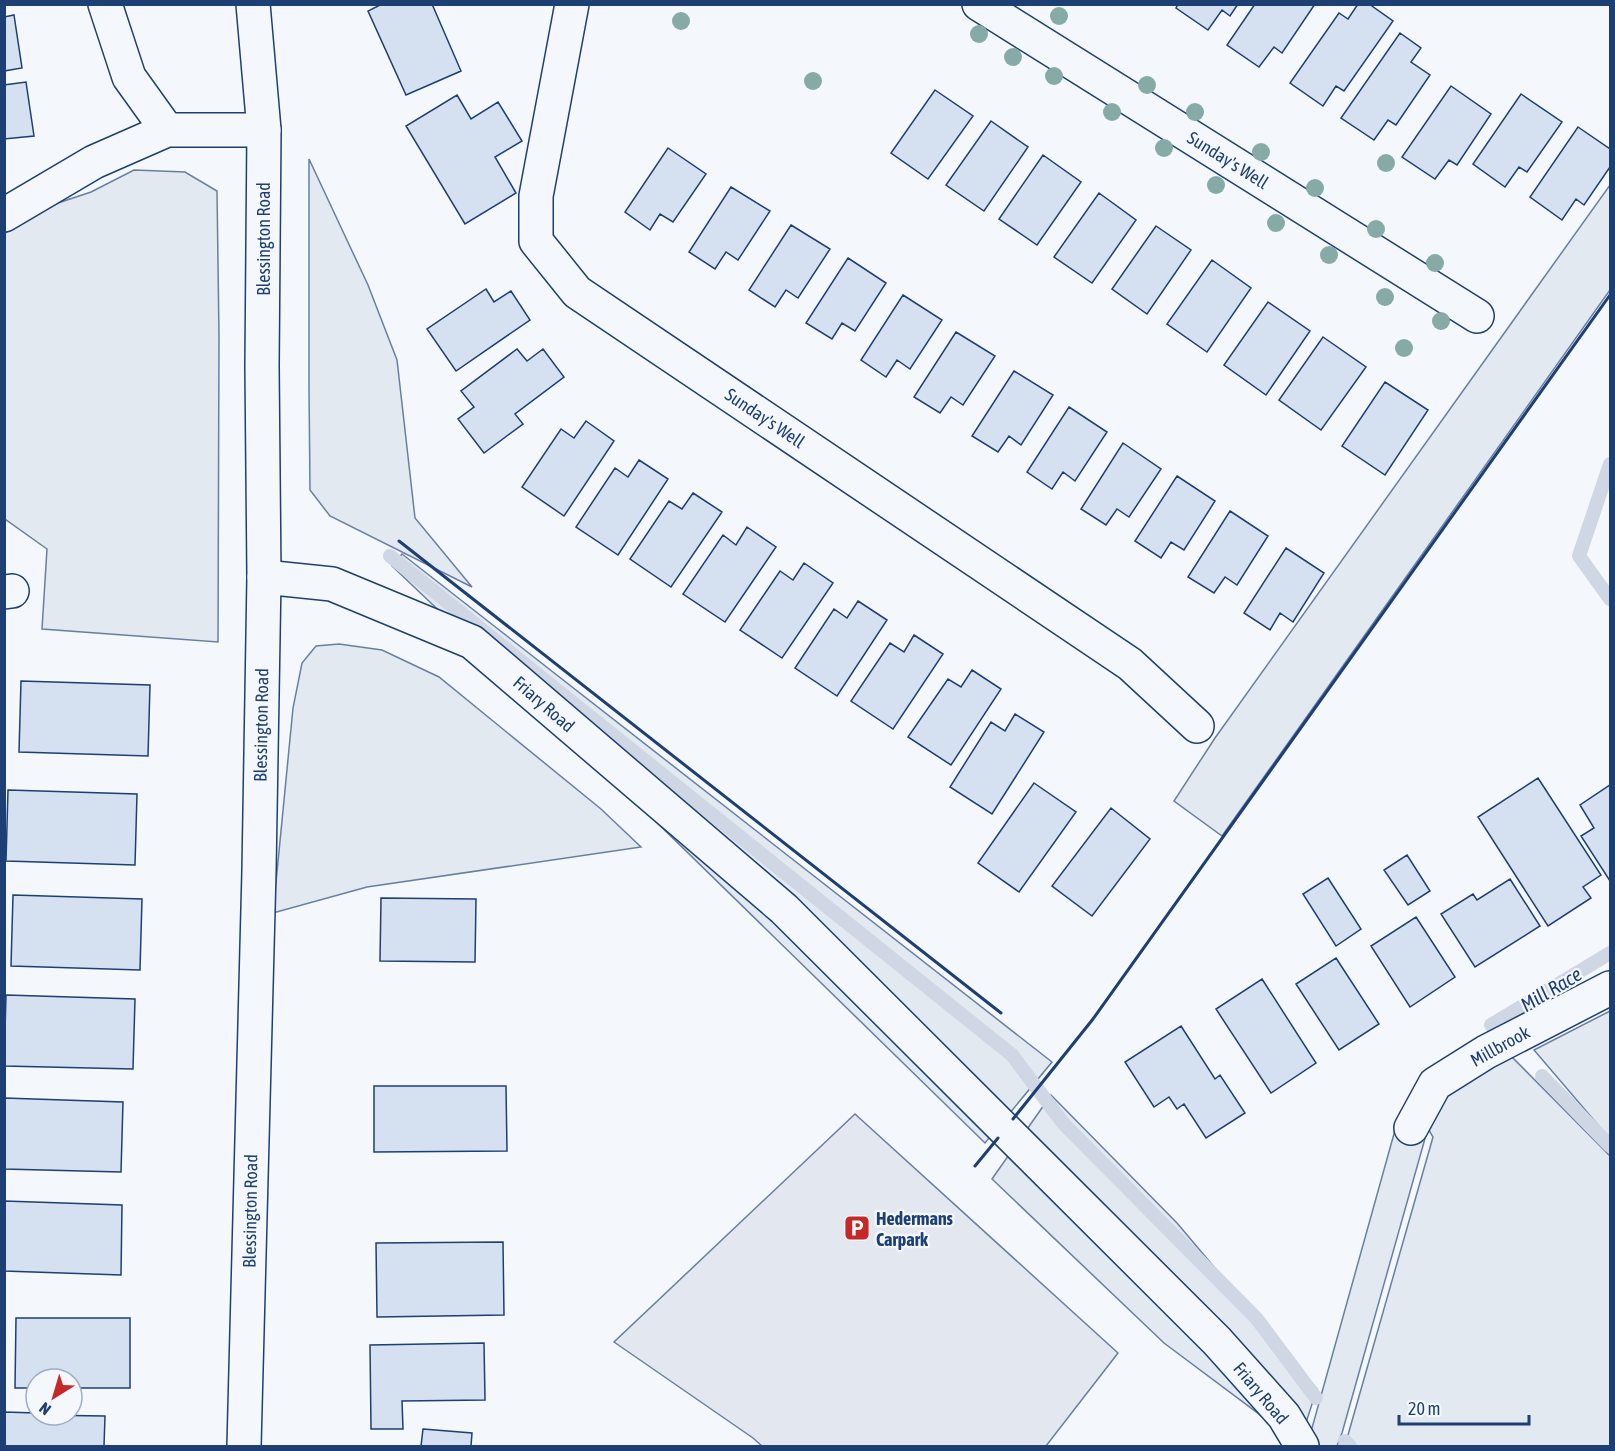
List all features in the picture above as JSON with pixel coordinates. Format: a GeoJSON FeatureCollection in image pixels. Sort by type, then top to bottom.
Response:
{"type":"FeatureCollection","features":[{"type":"Feature","properties":{"kind":"street"},"geometry":{"type":"LineString","coordinates":[[105,4],[129,77],[167,130]]}},
{"type":"Feature","properties":{"kind":"street","name":"Blessington Road"},"geometry":{"type":"LineString","coordinates":[[244,1446],[264,577],[262,366],[264,130],[253,4]]}},
{"type":"Feature","properties":{"kind":"street","name":"Sunday's Well"},"geometry":{"type":"LineString","coordinates":[[572,4],[536,196],[536,240],[578,292],[1130,664],[1197,726]]}},
{"type":"Feature","properties":{"kind":"street","name":"Sunday's Well"},"geometry":{"type":"LineString","coordinates":[[979,4],[1477,316]]}},
{"type":"Feature","properties":{"kind":"street"},"geometry":{"type":"LineString","coordinates":[[4,215],[94,162],[167,130],[264,130]]}},
{"type":"Feature","properties":{"kind":"street","name":"Friary Road"},"geometry":{"type":"LineString","coordinates":[[264,577],[332,584],[472,642],[783,909],[1217,1341],[1284,1416],[1302,1446]]}},
{"type":"Feature","properties":{"kind":"street","name":"Millbrook"},"geometry":{"type":"LineString","coordinates":[[1411,1128],[1435,1084],[1486,1052],[1611,988]]}},
{"type":"Feature","properties":{"kind":"shaded area"},"geometry":{"type":"Polygon","coordinates":[[[309,159],[368,285],[397,360],[415,518],[472,587],[330,516],[310,490],[309,159]]]}},
{"type":"Feature","properties":{"kind":"shaded area"},"geometry":{"type":"Polygon","coordinates":[[[134,170],[185,172],[217,191],[218,642],[42,629],[47,549],[5,519],[5,233],[46,207],[91,192],[134,170]]]}},
{"type":"Feature","properties":{"kind":"shaded area"},"geometry":{"type":"Polygon","coordinates":[[[1610,185],[1610,290],[1222,836],[1174,801],[1215,738],[1610,185]]]}},
{"type":"Feature","properties":{"kind":"shaded area"},"geometry":{"type":"Polygon","coordinates":[[[402,554],[1052,1062],[985,1143],[392,566],[402,554]]]}},
{"type":"Feature","properties":{"kind":"shaded area"},"geometry":{"type":"Polygon","coordinates":[[[339,644],[382,650],[439,677],[601,809],[641,847],[367,887],[273,913],[293,708],[302,663],[316,646],[339,644]]]}},
{"type":"Feature","properties":{"kind":"shaded area"},"geometry":{"type":"Polygon","coordinates":[[[1610,1011],[1610,1139],[1534,1050],[1610,1011]]]}},
{"type":"Feature","properties":{"kind":"shaded area"},"geometry":{"type":"Polygon","coordinates":[[[1507,1052],[1610,1156],[1610,1446],[1347,1446],[1348,1435],[1433,1137],[1426,1125],[1444,1090],[1507,1052]]]}},
{"type":"Feature","properties":{"kind":"shaded area"},"geometry":{"type":"Polygon","coordinates":[[[1051,1095],[1177,1223],[1317,1389],[1299,1444],[1164,1343],[992,1179],[1051,1095]]]}},
{"type":"Feature","properties":{"kind":"shaded area","name":"Hedermans Carpark"},"geometry":{"type":"Polygon","coordinates":[[[855,1114],[1118,1353],[1046,1446],[762,1446],[614,1342],[855,1114]]]}},
{"type":"Feature","properties":{"kind":"shaded area"},"geometry":{"type":"Polygon","coordinates":[[[1397,1123],[1426,1135],[1342,1433],[1337,1446],[1307,1446],[1397,1123]]]}},
{"type":"Feature","properties":{"kind":"building"},"geometry":{"type":"Polygon","coordinates":[[[382,4],[432,4],[461,71],[406,95],[368,11],[382,4]]]}},
{"type":"Feature","properties":{"kind":"building"},"geometry":{"type":"Polygon","coordinates":[[[1178,4],[1238,4],[1230,16],[1222,10],[1208,30],[1176,8],[1178,4]]]}},
{"type":"Feature","properties":{"kind":"building"},"geometry":{"type":"Polygon","coordinates":[[[1255,4],[1315,4],[1282,53],[1274,47],[1259,67],[1227,45],[1255,4]]]}},
{"type":"Feature","properties":{"kind":"building"},"geometry":{"type":"Polygon","coordinates":[[[1358,4],[1369,4],[1393,21],[1344,91],[1336,86],[1323,106],[1290,83],[1339,13],[1348,19],[1358,4]]]}},
{"type":"Feature","properties":{"kind":"building"},"geometry":{"type":"Polygon","coordinates":[[[14,15],[22,68],[4,71],[4,17],[14,15]]]}},
{"type":"Feature","properties":{"kind":"building"},"geometry":{"type":"Polygon","coordinates":[[[1400,33],[1421,48],[1411,62],[1430,75],[1396,125],[1388,120],[1374,140],[1341,118],[1400,33]]]}},
{"type":"Feature","properties":{"kind":"building"},"geometry":{"type":"Polygon","coordinates":[[[26,82],[34,136],[4,139],[4,85],[26,82]]]}},
{"type":"Feature","properties":{"kind":"building"},"geometry":{"type":"Polygon","coordinates":[[[1451,86],[1491,114],[1457,165],[1449,160],[1435,179],[1402,157],[1451,86]]]}},
{"type":"Feature","properties":{"kind":"building"},"geometry":{"type":"Polygon","coordinates":[[[935,90],[973,116],[928,179],[891,153],[935,90]]]}},
{"type":"Feature","properties":{"kind":"building"},"geometry":{"type":"Polygon","coordinates":[[[1521,94],[1562,122],[1527,172],[1519,167],[1505,187],[1473,164],[1521,94]]]}},
{"type":"Feature","properties":{"kind":"building"},"geometry":{"type":"Polygon","coordinates":[[[457,95],[471,119],[498,102],[522,141],[495,157],[516,193],[465,224],[406,126],[457,95]]]}},
{"type":"Feature","properties":{"kind":"building"},"geometry":{"type":"Polygon","coordinates":[[[991,121],[1028,147],[984,211],[946,185],[991,121]]]}},
{"type":"Feature","properties":{"kind":"building"},"geometry":{"type":"Polygon","coordinates":[[[1578,127],[1610,149],[1610,167],[1584,205],[1576,199],[1562,220],[1530,197],[1578,127]]]}},
{"type":"Feature","properties":{"kind":"building"},"geometry":{"type":"Polygon","coordinates":[[[668,148],[706,174],[673,222],[660,214],[650,230],[625,212],[668,148]]]}},
{"type":"Feature","properties":{"kind":"building"},"geometry":{"type":"Polygon","coordinates":[[[1043,155],[1081,182],[1037,245],[999,219],[1043,155]]]}},
{"type":"Feature","properties":{"kind":"building"},"geometry":{"type":"Polygon","coordinates":[[[731,187],[770,211],[738,260],[726,252],[715,269],[689,252],[731,187]]]}},
{"type":"Feature","properties":{"kind":"building"},"geometry":{"type":"Polygon","coordinates":[[[1099,193],[1136,220],[1092,283],[1054,257],[1099,193]]]}},
{"type":"Feature","properties":{"kind":"building"},"geometry":{"type":"Polygon","coordinates":[[[791,225],[830,249],[798,298],[786,290],[775,307],[749,290],[791,225]]]}},
{"type":"Feature","properties":{"kind":"building"},"geometry":{"type":"Polygon","coordinates":[[[1156,226],[1191,250],[1147,314],[1112,289],[1156,226]]]}},
{"type":"Feature","properties":{"kind":"building"},"geometry":{"type":"Polygon","coordinates":[[[848,258],[886,283],[855,331],[842,323],[832,339],[806,323],[848,258]]]}},
{"type":"Feature","properties":{"kind":"building"},"geometry":{"type":"Polygon","coordinates":[[[1212,260],[1251,288],[1207,352],[1167,324],[1212,260]]]}},
{"type":"Feature","properties":{"kind":"building"},"geometry":{"type":"Polygon","coordinates":[[[486,289],[494,302],[511,291],[530,320],[456,371],[427,329],[486,289]]]}},
{"type":"Feature","properties":{"kind":"building"},"geometry":{"type":"Polygon","coordinates":[[[903,295],[942,320],[910,369],[897,360],[886,377],[861,360],[903,295]]]}},
{"type":"Feature","properties":{"kind":"building"},"geometry":{"type":"Polygon","coordinates":[[[1268,302],[1310,331],[1266,395],[1224,365],[1268,302]]]}},
{"type":"Feature","properties":{"kind":"building"},"geometry":{"type":"Polygon","coordinates":[[[956,332],[995,356],[963,405],[951,397],[940,413],[914,397],[956,332]]]}},
{"type":"Feature","properties":{"kind":"building"},"geometry":{"type":"Polygon","coordinates":[[[1323,337],[1366,367],[1321,430],[1279,400],[1323,337]]]}},
{"type":"Feature","properties":{"kind":"building"},"geometry":{"type":"Polygon","coordinates":[[[517,349],[527,361],[543,349],[564,377],[515,414],[523,424],[484,453],[458,419],[474,407],[461,391],[517,349]]]}},
{"type":"Feature","properties":{"kind":"building"},"geometry":{"type":"Polygon","coordinates":[[[1014,371],[1053,395],[1021,445],[1009,436],[998,452],[972,436],[1014,371]]]}},
{"type":"Feature","properties":{"kind":"building"},"geometry":{"type":"Polygon","coordinates":[[[1385,382],[1428,410],[1385,475],[1342,446],[1385,382]]]}},
{"type":"Feature","properties":{"kind":"building"},"geometry":{"type":"Polygon","coordinates":[[[1069,407],[1107,432],[1075,481],[1063,472],[1052,489],[1027,472],[1069,407]]]}},
{"type":"Feature","properties":{"kind":"building"},"geometry":{"type":"Polygon","coordinates":[[[586,421],[614,441],[564,516],[522,487],[561,429],[574,438],[586,421]]]}},
{"type":"Feature","properties":{"kind":"building"},"geometry":{"type":"Polygon","coordinates":[[[1123,443],[1161,469],[1129,517],[1117,509],[1106,525],[1081,509],[1123,443]]]}},
{"type":"Feature","properties":{"kind":"building"},"geometry":{"type":"Polygon","coordinates":[[[639,460],[668,479],[618,555],[576,527],[615,468],[628,477],[639,460]]]}},
{"type":"Feature","properties":{"kind":"building"},"geometry":{"type":"Polygon","coordinates":[[[1177,476],[1215,501],[1184,550],[1171,542],[1161,558],[1135,541],[1177,476]]]}},
{"type":"Feature","properties":{"kind":"building"},"geometry":{"type":"Polygon","coordinates":[[[693,493],[722,512],[671,587],[630,559],[669,501],[682,509],[693,493]]]}},
{"type":"Feature","properties":{"kind":"building"},"geometry":{"type":"Polygon","coordinates":[[[1230,511],[1268,536],[1237,585],[1225,577],[1214,593],[1188,577],[1230,511]]]}},
{"type":"Feature","properties":{"kind":"building"},"geometry":{"type":"Polygon","coordinates":[[[747,527],[776,547],[725,622],[683,594],[723,535],[736,545],[747,527]]]}},
{"type":"Feature","properties":{"kind":"building"},"geometry":{"type":"Polygon","coordinates":[[[1286,548],[1324,573],[1293,622],[1280,613],[1270,630],[1244,613],[1286,548]]]}},
{"type":"Feature","properties":{"kind":"building"},"geometry":{"type":"Polygon","coordinates":[[[804,563],[833,583],[782,658],[740,630],[780,571],[793,580],[804,563]]]}},
{"type":"Feature","properties":{"kind":"building"},"geometry":{"type":"Polygon","coordinates":[[[858,601],[887,620],[837,696],[795,668],[834,609],[847,618],[858,601]]]}},
{"type":"Feature","properties":{"kind":"building"},"geometry":{"type":"Polygon","coordinates":[[[914,635],[943,654],[893,729],[851,701],[890,643],[904,652],[914,635]]]}},
{"type":"Feature","properties":{"kind":"building"},"geometry":{"type":"Polygon","coordinates":[[[972,670],[1001,689],[951,765],[908,737],[948,679],[961,687],[972,670]]]}},
{"type":"Feature","properties":{"kind":"building"},"geometry":{"type":"Polygon","coordinates":[[[21,681],[150,685],[148,756],[19,752],[21,681]]]}},
{"type":"Feature","properties":{"kind":"building"},"geometry":{"type":"Polygon","coordinates":[[[1015,714],[1044,732],[992,814],[950,787],[991,722],[1005,731],[1015,714]]]}},
{"type":"Feature","properties":{"kind":"building"},"geometry":{"type":"Polygon","coordinates":[[[1538,778],[1601,875],[1583,887],[1591,898],[1548,926],[1478,817],[1538,778]]]}},
{"type":"Feature","properties":{"kind":"building"},"geometry":{"type":"Polygon","coordinates":[[[1034,783],[1076,812],[1019,892],[978,863],[1034,783]]]}},
{"type":"Feature","properties":{"kind":"building"},"geometry":{"type":"Polygon","coordinates":[[[1610,785],[1610,881],[1581,836],[1594,828],[1580,805],[1610,785]]]}},
{"type":"Feature","properties":{"kind":"building"},"geometry":{"type":"Polygon","coordinates":[[[8,790],[137,794],[135,865],[6,861],[8,790]]]}},
{"type":"Feature","properties":{"kind":"building"},"geometry":{"type":"Polygon","coordinates":[[[1111,808],[1150,839],[1092,916],[1052,886],[1111,808]]]}},
{"type":"Feature","properties":{"kind":"building"},"geometry":{"type":"Polygon","coordinates":[[[1407,855],[1430,891],[1408,905],[1384,870],[1407,855]]]}},
{"type":"Feature","properties":{"kind":"building"},"geometry":{"type":"Polygon","coordinates":[[[1328,878],[1361,929],[1336,946],[1303,894],[1328,878]]]}},
{"type":"Feature","properties":{"kind":"building"},"geometry":{"type":"Polygon","coordinates":[[[1510,879],[1540,926],[1475,967],[1441,914],[1473,894],[1477,900],[1510,879]]]}},
{"type":"Feature","properties":{"kind":"building"},"geometry":{"type":"Polygon","coordinates":[[[13,895],[142,899],[140,970],[11,966],[13,895]]]}},
{"type":"Feature","properties":{"kind":"building"},"geometry":{"type":"Polygon","coordinates":[[[381,898],[476,899],[475,962],[380,961],[381,898]]]}},
{"type":"Feature","properties":{"kind":"building"},"geometry":{"type":"Polygon","coordinates":[[[1416,917],[1455,977],[1410,1007],[1371,946],[1416,917]]]}},
{"type":"Feature","properties":{"kind":"building"},"geometry":{"type":"Polygon","coordinates":[[[1336,958],[1379,1024],[1339,1050],[1296,984],[1336,958]]]}},
{"type":"Feature","properties":{"kind":"building"},"geometry":{"type":"Polygon","coordinates":[[[1262,979],[1316,1063],[1271,1093],[1216,1009],[1262,979]]]}},
{"type":"Feature","properties":{"kind":"building"},"geometry":{"type":"Polygon","coordinates":[[[6,995],[135,999],[133,1069],[4,1066],[6,995]]]}},
{"type":"Feature","properties":{"kind":"building"},"geometry":{"type":"Polygon","coordinates":[[[1181,1026],[1215,1079],[1220,1075],[1245,1113],[1206,1138],[1184,1104],[1177,1109],[1169,1097],[1154,1107],[1125,1062],[1181,1026]]]}},
{"type":"Feature","properties":{"kind":"building"},"geometry":{"type":"Polygon","coordinates":[[[374,1086],[506,1086],[507,1151],[374,1152],[374,1086]]]}},
{"type":"Feature","properties":{"kind":"building"},"geometry":{"type":"Polygon","coordinates":[[[4,1098],[123,1102],[121,1172],[4,1169],[4,1098]]]}},
{"type":"Feature","properties":{"kind":"building"},"geometry":{"type":"Polygon","coordinates":[[[4,1201],[122,1205],[121,1275],[4,1271],[4,1201]]]}},
{"type":"Feature","properties":{"kind":"building"},"geometry":{"type":"Polygon","coordinates":[[[503,1242],[504,1315],[377,1317],[376,1243],[503,1242]]]}},
{"type":"Feature","properties":{"kind":"building"},"geometry":{"type":"Polygon","coordinates":[[[16,1318],[130,1318],[130,1388],[84,1388],[84,1367],[24,1367],[24,1388],[15,1388],[16,1318]]]}},
{"type":"Feature","properties":{"kind":"building"},"geometry":{"type":"Polygon","coordinates":[[[484,1343],[485,1400],[402,1401],[403,1429],[371,1429],[370,1345],[484,1343]]]}},
{"type":"Feature","properties":{"kind":"building"},"geometry":{"type":"Polygon","coordinates":[[[4,1412],[24,1413],[24,1427],[84,1427],[84,1416],[105,1416],[104,1446],[4,1446],[4,1412]]]}},
{"type":"Feature","properties":{"kind":"building"},"geometry":{"type":"Polygon","coordinates":[[[423,1429],[472,1433],[471,1446],[421,1446],[423,1429]]]}},
{"type":"Feature","properties":{"kind":"waterway","name":"Mill Race"},"geometry":{"type":"LineString","coordinates":[[1610,464],[1579,556],[1610,599]]}},
{"type":"Feature","properties":{"kind":"waterway"},"geometry":{"type":"LineString","coordinates":[[390,556],[1012,1055],[1063,1123],[1257,1319],[1316,1398]]}},
{"type":"Feature","properties":{"kind":"waterway","name":"Mill Race"},"geometry":{"type":"LineString","coordinates":[[1491,1025],[1610,953]]}},
{"type":"Feature","properties":{"kind":"waterway","name":"Mill Race"},"geometry":{"type":"LineString","coordinates":[[1542,1076],[1610,1146]]}},
{"type":"Feature","properties":{"kind":"waterway"},"geometry":{"type":"LineString","coordinates":[[1345,1441],[1350,1446]]}},
{"type":"Feature","properties":{"kind":"wall"},"geometry":{"type":"LineString","coordinates":[[1013,1119],[1093,1019],[1610,295]]}},
{"type":"Feature","properties":{"kind":"wall"},"geometry":{"type":"LineString","coordinates":[[399,541],[1001,1013]]}},
{"type":"Feature","properties":{"kind":"wall"},"geometry":{"type":"LineString","coordinates":[[975,1166],[998,1138]]}},
{"type":"Feature","properties":{"kind":"place","name":"Hedermans Carpark"},"geometry":{"type":"Point","coordinates":[857,1228]}}]}
